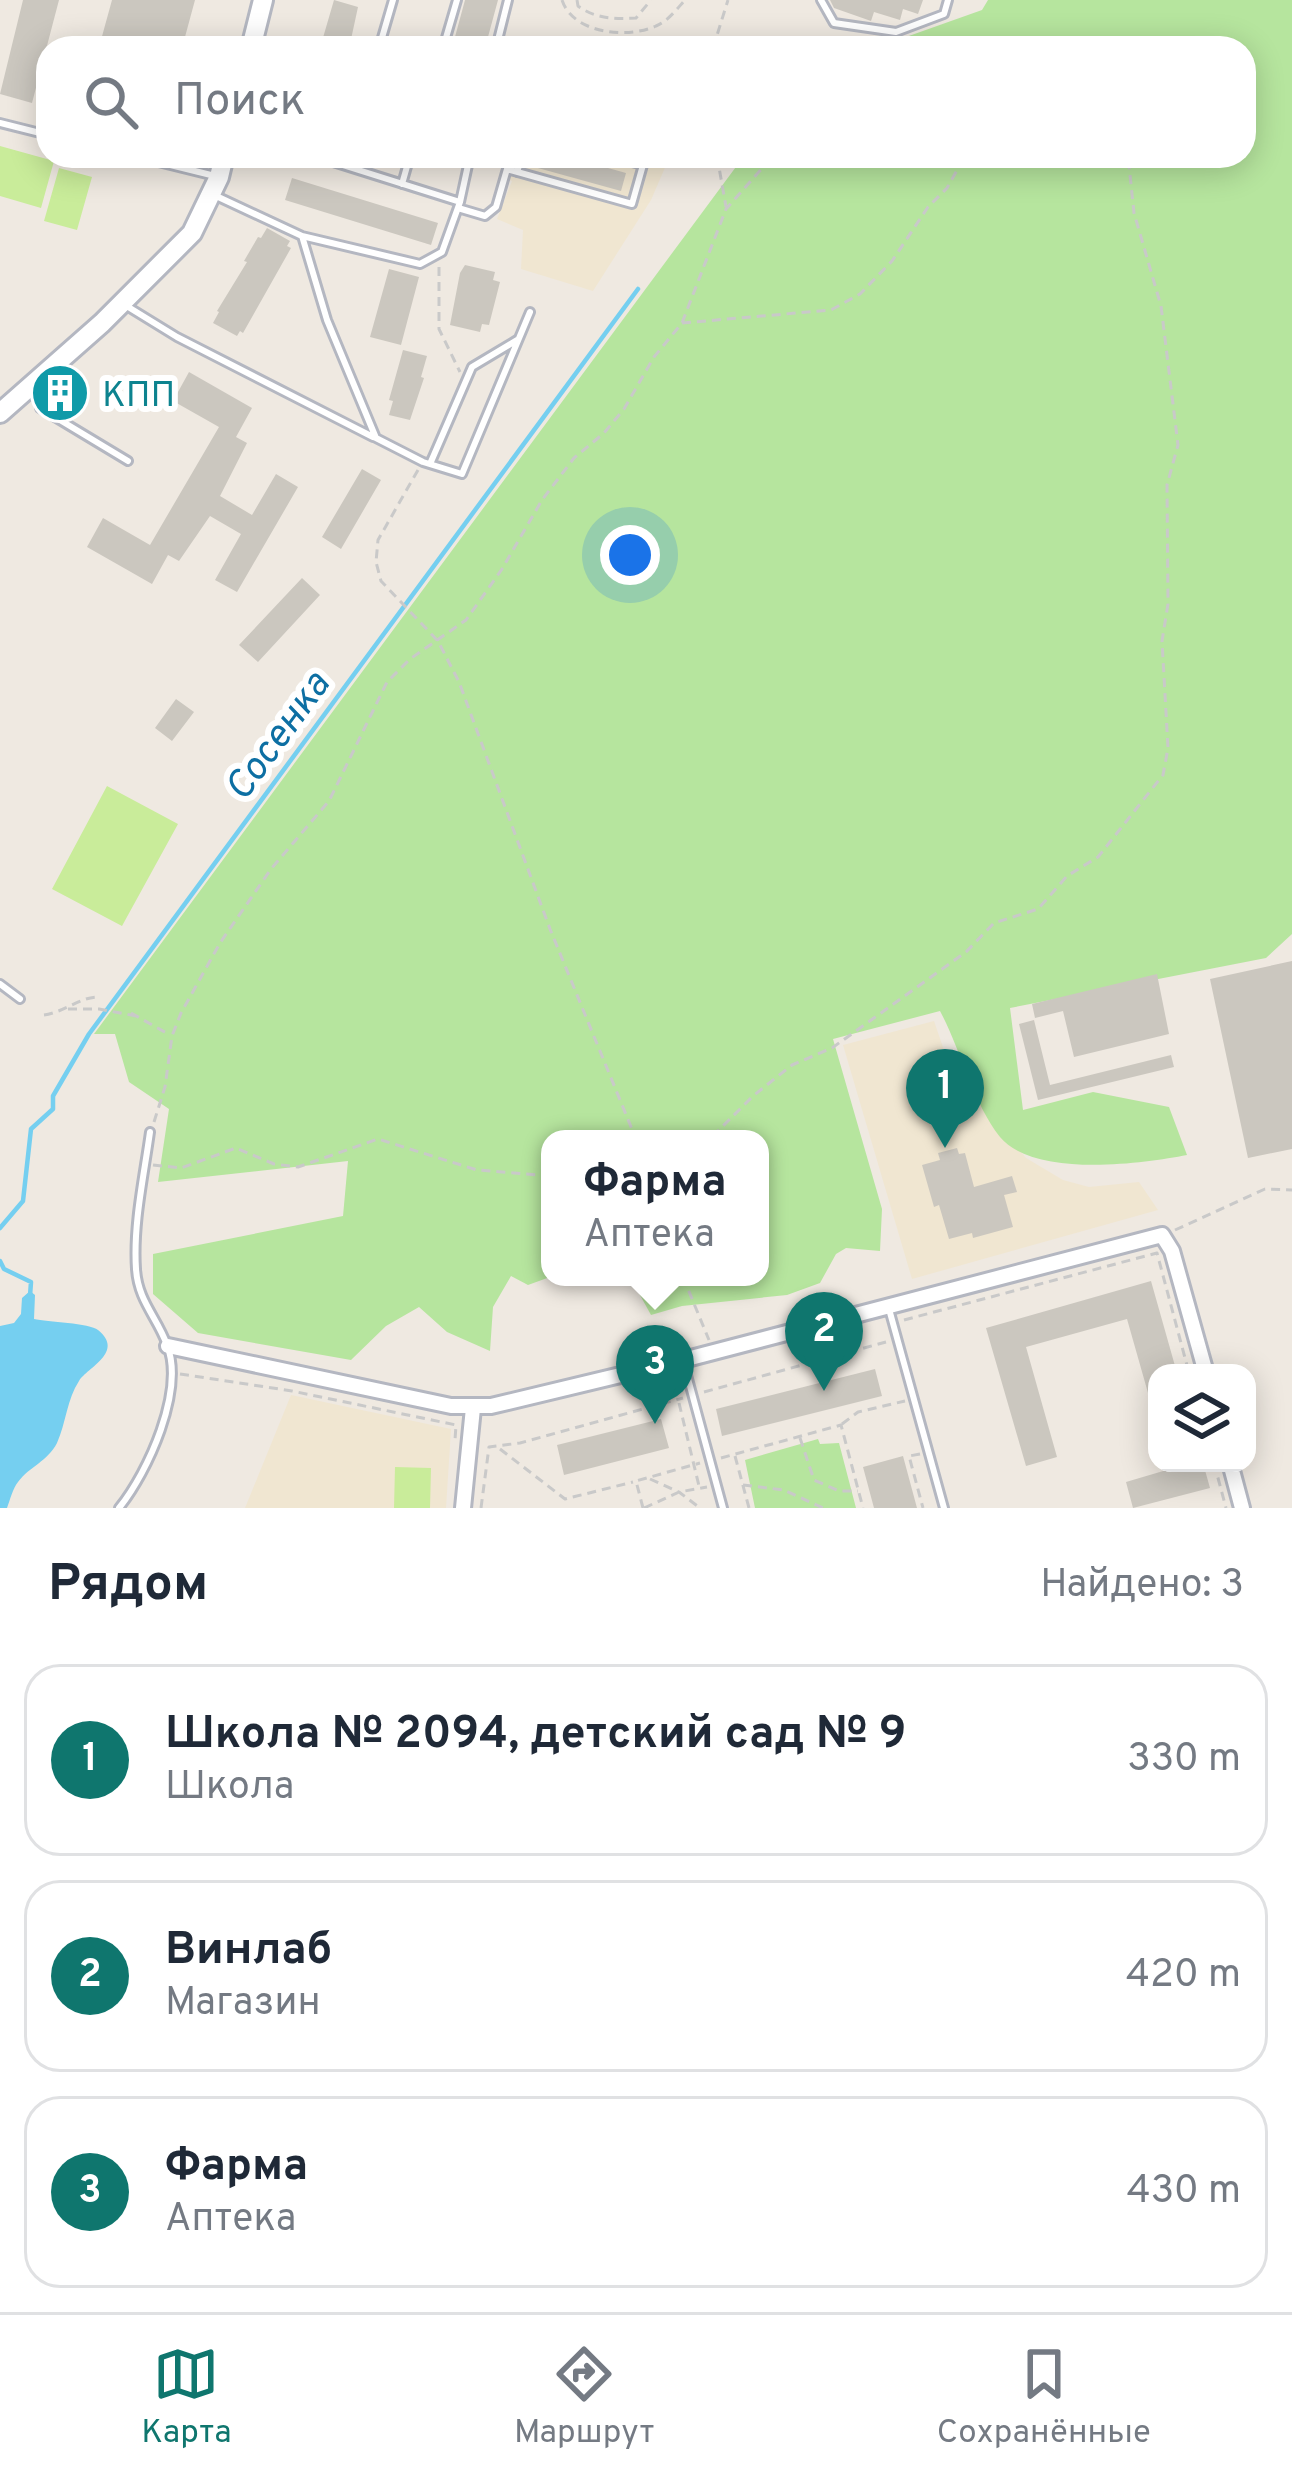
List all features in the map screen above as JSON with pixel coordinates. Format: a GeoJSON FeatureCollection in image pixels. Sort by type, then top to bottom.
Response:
{"type":"FeatureCollection","features":[{"type":"Feature","properties":{"kind":"street"},"geometry":{"type":"LineString","coordinates":[[253,36],[263,0]]}},
{"type":"Feature","properties":{"kind":"street"},"geometry":{"type":"LineString","coordinates":[[0,413],[122,303],[191,233],[220,168]]}},
{"type":"Feature","properties":{"kind":"street"},"geometry":{"type":"LineString","coordinates":[[168,1346],[473,1408],[891,1315],[1162,1235],[1172,1251],[1203,1364]]}},
{"type":"Feature","properties":{"kind":"street"},"geometry":{"type":"LineString","coordinates":[[463,1508],[473,1408]]}},
{"type":"Feature","properties":{"kind":"street"},"geometry":{"type":"LineString","coordinates":[[1232,1472],[1242,1508]]}},
{"type":"Feature","properties":{"kind":"lane"},"geometry":{"type":"LineString","coordinates":[[382,36],[393,0]]}},
{"type":"Feature","properties":{"kind":"lane"},"geometry":{"type":"LineString","coordinates":[[446,0],[457,2],[447,36]]}},
{"type":"Feature","properties":{"kind":"lane"},"geometry":{"type":"LineString","coordinates":[[499,36],[508,0]]}},
{"type":"Feature","properties":{"kind":"lane"},"geometry":{"type":"LineString","coordinates":[[821,0],[835,23],[896,32],[944,14],[949,0]]}},
{"type":"Feature","properties":{"kind":"lane"},"geometry":{"type":"LineString","coordinates":[[0,123],[36,132]]}},
{"type":"Feature","properties":{"kind":"lane"},"geometry":{"type":"LineString","coordinates":[[168,168],[215,185],[302,236],[420,264],[442,252],[467,168]]}},
{"type":"Feature","properties":{"kind":"lane"},"geometry":{"type":"LineString","coordinates":[[350,168],[485,216],[496,207],[507,169],[632,204],[642,168]]}},
{"type":"Feature","properties":{"kind":"lane"},"geometry":{"type":"LineString","coordinates":[[402,184],[407,168]]}},
{"type":"Feature","properties":{"kind":"lane"},"geometry":{"type":"LineString","coordinates":[[517,172],[518,168]]}},
{"type":"Feature","properties":{"kind":"lane"},"geometry":{"type":"LineString","coordinates":[[302,236],[326,320],[376,439]]}},
{"type":"Feature","properties":{"kind":"lane"},"geometry":{"type":"LineString","coordinates":[[122,303],[177,338],[376,439],[462,474],[530,312]]}},
{"type":"Feature","properties":{"kind":"lane"},"geometry":{"type":"LineString","coordinates":[[426,463],[472,368],[519,339]]}},
{"type":"Feature","properties":{"kind":"lane"},"geometry":{"type":"LineString","coordinates":[[40,408],[128,461]]}},
{"type":"Feature","properties":{"kind":"lane"},"geometry":{"type":"LineString","coordinates":[[0,984],[20,999]]}},
{"type":"Feature","properties":{"kind":"lane"},"geometry":{"type":"LineString","coordinates":[[119,1508],[134,1490],[168,1409],[168,1346],[142,1303],[136,1272],[150,1132]]}},
{"type":"Feature","properties":{"kind":"lane"},"geometry":{"type":"LineString","coordinates":[[891,1315],[944,1508]]}},
{"type":"Feature","properties":{"kind":"lane"},"geometry":{"type":"LineString","coordinates":[[683,1360],[723,1508]]}},
{"type":"Feature","properties":{"kind":"path"},"geometry":{"type":"LineString","coordinates":[[562,0],[565,10],[584,25],[630,35],[661,25],[685,0]]}},
{"type":"Feature","properties":{"kind":"path"},"geometry":{"type":"LineString","coordinates":[[577,0],[598,17],[623,19],[636,18],[651,0]]}},
{"type":"Feature","properties":{"kind":"path"},"geometry":{"type":"LineString","coordinates":[[717,36],[728,0]]}},
{"type":"Feature","properties":{"kind":"path"},"geometry":{"type":"LineString","coordinates":[[719,168],[726,209]]}},
{"type":"Feature","properties":{"kind":"path"},"geometry":{"type":"LineString","coordinates":[[150,1132],[165,1087],[172,1036],[220,943],[295,837],[329,801],[387,682],[410,659],[466,620],[542,500],[574,458],[624,410],[654,357],[682,323],[726,209],[762,168]]}},
{"type":"Feature","properties":{"kind":"path"},"geometry":{"type":"LineString","coordinates":[[682,323],[831,310],[860,294],[892,261],[958,168]]}},
{"type":"Feature","properties":{"kind":"path"},"geometry":{"type":"LineString","coordinates":[[720,1130],[792,1065],[832,1048],[966,952],[994,922],[1038,909],[1067,876],[1098,857],[1163,775],[1168,748],[1162,641],[1168,604],[1167,485],[1178,445],[1161,306],[1134,213],[1129,168]]}},
{"type":"Feature","properties":{"kind":"path"},"geometry":{"type":"LineString","coordinates":[[442,252],[436,310],[439,329],[464,385]]}},
{"type":"Feature","properties":{"kind":"path"},"geometry":{"type":"LineString","coordinates":[[426,463],[378,540],[376,562],[381,580],[438,641],[458,682],[550,929],[632,1130]]}},
{"type":"Feature","properties":{"kind":"path"},"geometry":{"type":"LineString","coordinates":[[68,1010],[87,997],[100,998]]}},
{"type":"Feature","properties":{"kind":"path"},"geometry":{"type":"LineString","coordinates":[[44,1015],[99,1009],[134,1014],[172,1036]]}},
{"type":"Feature","properties":{"kind":"path"},"geometry":{"type":"LineString","coordinates":[[145,1165],[182,1168],[236,1148],[274,1164],[298,1167],[378,1139],[477,1170],[541,1175]]}},
{"type":"Feature","properties":{"kind":"path"},"geometry":{"type":"LineString","coordinates":[[1162,1235],[1265,1189],[1292,1190]]}},
{"type":"Feature","properties":{"kind":"path"},"geometry":{"type":"LineString","coordinates":[[482,1508],[489,1447],[889,1341],[891,1315],[1156,1253],[1187,1364]]}},
{"type":"Feature","properties":{"kind":"path"},"geometry":{"type":"LineString","coordinates":[[687,1286],[716,1352]]}},
{"type":"Feature","properties":{"kind":"path"},"geometry":{"type":"LineString","coordinates":[[171,1372],[456,1425],[455,1445]]}},
{"type":"Feature","properties":{"kind":"path"},"geometry":{"type":"LineString","coordinates":[[678,1400],[699,1488]]}},
{"type":"Feature","properties":{"kind":"path"},"geometry":{"type":"LineString","coordinates":[[565,1499],[841,1425],[858,1412],[906,1402]]}},
{"type":"Feature","properties":{"kind":"path"},"geometry":{"type":"LineString","coordinates":[[841,1425],[863,1508]]}},
{"type":"Feature","properties":{"kind":"path"},"geometry":{"type":"LineString","coordinates":[[799,1436],[814,1480],[839,1491],[858,1491]]}},
{"type":"Feature","properties":{"kind":"path"},"geometry":{"type":"LineString","coordinates":[[916,1438],[921,1454],[909,1456],[923,1508]]}},
{"type":"Feature","properties":{"kind":"path"},"geometry":{"type":"LineString","coordinates":[[499,1448],[565,1499]]}},
{"type":"Feature","properties":{"kind":"path"},"geometry":{"type":"LineString","coordinates":[[735,1454],[748,1508]]}},
{"type":"Feature","properties":{"kind":"path"},"geometry":{"type":"LineString","coordinates":[[913,1471],[925,1468]]}},
{"type":"Feature","properties":{"kind":"path"},"geometry":{"type":"LineString","coordinates":[[1216,1472],[1226,1508]]}},
{"type":"Feature","properties":{"kind":"path"},"geometry":{"type":"LineString","coordinates":[[647,1478],[700,1508]]}},
{"type":"Feature","properties":{"kind":"path"},"geometry":{"type":"LineString","coordinates":[[636,1481],[644,1508],[679,1492],[710,1486]]}},
{"type":"Feature","properties":{"kind":"path"},"geometry":{"type":"LineString","coordinates":[[916,1484],[928,1481]]}},
{"type":"Feature","properties":{"kind":"path"},"geometry":{"type":"LineString","coordinates":[[742,1485],[784,1490],[823,1508]]}},
{"type":"Feature","properties":{"kind":"path"},"geometry":{"type":"LineString","coordinates":[[919,1495],[931,1492]]}},
{"type":"Feature","properties":{"kind":"path"},"geometry":{"type":"LineString","coordinates":[[564,1508],[565,1499]]}},
{"type":"Feature","properties":{"kind":"shaded area"},"geometry":{"type":"Polygon","coordinates":[[[502,168],[665,168],[651,200],[593,291],[521,269],[523,230],[497,219],[512,181],[500,176],[502,168]]]}},
{"type":"Feature","properties":{"kind":"shaded area"},"geometry":{"type":"Polygon","coordinates":[[[934,1021],[947,1059],[963,1083],[1026,1158],[1063,1180],[1089,1187],[1139,1182],[1158,1210],[912,1279],[843,1045],[934,1021]]]}},
{"type":"Feature","properties":{"kind":"shaded area"},"geometry":{"type":"Polygon","coordinates":[[[291,1395],[451,1429],[446,1508],[245,1508],[291,1395]]]}},
{"type":"Feature","properties":{"kind":"green space"},"geometry":{"type":"Polygon","coordinates":[[[988,0],[1292,0],[1292,934],[1266,958],[1010,1008],[1023,1110],[1093,1092],[1169,1107],[1187,1155],[1089,1165],[1037,1158],[1016,1150],[1000,1137],[982,1108],[940,1011],[833,1039],[882,1209],[880,1251],[846,1248],[836,1254],[820,1283],[787,1295],[682,1306],[651,1315],[635,1286],[769,1286],[769,1130],[541,1130],[541,1280],[528,1285],[511,1276],[493,1307],[490,1351],[447,1332],[419,1307],[386,1326],[351,1360],[198,1333],[153,1294],[153,1254],[343,1216],[348,1161],[158,1182],[169,1109],[129,1082],[115,1034],[94,1034],[735,168],[1256,168],[1256,36],[909,36],[982,10],[988,0]]]}},
{"type":"Feature","properties":{"kind":"green space"},"geometry":{"type":"Polygon","coordinates":[[[0,146],[36,156],[36,168],[52,168],[41,208],[0,196],[0,146]]]}},
{"type":"Feature","properties":{"kind":"green space"},"geometry":{"type":"Polygon","coordinates":[[[59,168],[92,177],[77,230],[44,221],[59,168]]]}},
{"type":"Feature","properties":{"kind":"green space"},"geometry":{"type":"Polygon","coordinates":[[[107,786],[178,824],[122,926],[52,889],[107,786]]]}},
{"type":"Feature","properties":{"kind":"green space"},"geometry":{"type":"Polygon","coordinates":[[[818,1439],[820,1444],[839,1443],[856,1508],[755,1508],[745,1460],[818,1439]]]}},
{"type":"Feature","properties":{"kind":"green space"},"geometry":{"type":"Polygon","coordinates":[[[395,1467],[431,1468],[430,1508],[394,1508],[395,1467]]]}},
{"type":"Feature","properties":{"kind":"water"},"geometry":{"type":"Polygon","coordinates":[[[30,1291],[35,1295],[34,1319],[93,1328],[108,1345],[75,1388],[53,1449],[18,1482],[7,1508],[0,1508],[0,1326],[14,1323],[21,1314],[22,1298],[30,1291]]]}},
{"type":"Feature","properties":{"kind":"building"},"geometry":{"type":"Polygon","coordinates":[[[23,0],[59,0],[50,36],[36,36],[32,103],[0,94],[23,0]]]}},
{"type":"Feature","properties":{"kind":"building"},"geometry":{"type":"Polygon","coordinates":[[[112,0],[195,0],[185,36],[102,36],[112,0]]]}},
{"type":"Feature","properties":{"kind":"building"},"geometry":{"type":"Polygon","coordinates":[[[334,0],[358,7],[352,36],[324,36],[334,0]]]}},
{"type":"Feature","properties":{"kind":"building"},"geometry":{"type":"Polygon","coordinates":[[[465,0],[498,0],[488,36],[455,36],[465,0]]]}},
{"type":"Feature","properties":{"kind":"building"},"geometry":{"type":"Polygon","coordinates":[[[830,0],[923,0],[918,14],[903,9],[900,20],[874,12],[871,21],[834,8],[830,0]]]}},
{"type":"Feature","properties":{"kind":"building"},"geometry":{"type":"Polygon","coordinates":[[[538,168],[608,168],[626,173],[621,191],[538,168]]]}},
{"type":"Feature","properties":{"kind":"building"},"geometry":{"type":"Polygon","coordinates":[[[292,178],[438,223],[431,245],[285,200],[292,178]]]}},
{"type":"Feature","properties":{"kind":"building"},"geometry":{"type":"Polygon","coordinates":[[[267,228],[290,241],[287,246],[291,248],[237,336],[213,323],[244,261],[267,228]]]}},
{"type":"Feature","properties":{"kind":"building"},"geometry":{"type":"Polygon","coordinates":[[[465,265],[495,272],[493,280],[500,282],[489,325],[482,324],[480,332],[450,325],[465,265]]]}},
{"type":"Feature","properties":{"kind":"building"},"geometry":{"type":"Polygon","coordinates":[[[389,269],[419,277],[401,345],[370,337],[389,269]]]}},
{"type":"Feature","properties":{"kind":"building"},"geometry":{"type":"Polygon","coordinates":[[[403,350],[427,356],[410,420],[389,415],[403,350]]]}},
{"type":"Feature","properties":{"kind":"building"},"geometry":{"type":"Polygon","coordinates":[[[189,372],[252,408],[236,437],[247,443],[220,496],[252,515],[276,474],[298,487],[237,592],[215,580],[241,534],[210,516],[179,561],[168,555],[152,584],[87,547],[103,518],[150,545],[219,427],[173,401],[189,372]]]}},
{"type":"Feature","properties":{"kind":"building"},"geometry":{"type":"Polygon","coordinates":[[[362,469],[381,480],[341,549],[322,537],[362,469]]]}},
{"type":"Feature","properties":{"kind":"building"},"geometry":{"type":"Polygon","coordinates":[[[302,578],[320,595],[258,662],[239,645],[302,578]]]}},
{"type":"Feature","properties":{"kind":"building"},"geometry":{"type":"Polygon","coordinates":[[[176,699],[194,712],[172,741],[155,728],[176,699]]]}},
{"type":"Feature","properties":{"kind":"building"},"geometry":{"type":"Polygon","coordinates":[[[1292,961],[1292,1149],[1248,1158],[1210,979],[1292,961]]]}},
{"type":"Feature","properties":{"kind":"building"},"geometry":{"type":"Polygon","coordinates":[[[1157,974],[1169,1034],[1074,1057],[1063,1011],[1035,1018],[1032,1004],[1157,974]]]}},
{"type":"Feature","properties":{"kind":"building"},"geometry":{"type":"Polygon","coordinates":[[[1034,1020],[1050,1085],[1171,1055],[1174,1067],[1038,1100],[1019,1024],[1034,1020]]]}},
{"type":"Feature","properties":{"kind":"building"},"geometry":{"type":"Polygon","coordinates":[[[957,1148],[959,1154],[965,1153],[974,1187],[1012,1176],[1017,1192],[1004,1195],[1013,1227],[949,1239],[922,1165],[940,1160],[938,1153],[957,1148]]]}},
{"type":"Feature","properties":{"kind":"building"},"geometry":{"type":"Polygon","coordinates":[[[1151,1281],[1174,1364],[1148,1364],[1148,1393],[1127,1319],[1026,1347],[1057,1457],[1026,1466],[986,1328],[1151,1281]]]}},
{"type":"Feature","properties":{"kind":"building"},"geometry":{"type":"Polygon","coordinates":[[[875,1369],[882,1396],[722,1436],[716,1409],[875,1369]]]}},
{"type":"Feature","properties":{"kind":"building"},"geometry":{"type":"Polygon","coordinates":[[[661,1419],[669,1448],[564,1475],[557,1445],[661,1419]]]}},
{"type":"Feature","properties":{"kind":"building"},"geometry":{"type":"Polygon","coordinates":[[[903,1456],[917,1508],[874,1508],[863,1467],[903,1456]]]}},
{"type":"Feature","properties":{"kind":"building"},"geometry":{"type":"Polygon","coordinates":[[[1160,1472],[1206,1472],[1210,1488],[1133,1508],[1126,1482],[1160,1472]]]}},
{"type":"Feature","properties":{"kind":"waterway","name":"Сосенка"},"geometry":{"type":"LineString","coordinates":[[0,1228],[23,1201],[31,1129],[53,1109],[53,1096],[89,1034],[638,289]]}},
{"type":"Feature","properties":{"kind":"waterway","name":"Сосенка"},"geometry":{"type":"LineString","coordinates":[[0,1261],[4,1269],[31,1282],[30,1296]]}},
{"type":"Feature","properties":{"kind":"place","name":"КПП"},"geometry":{"type":"Point","coordinates":[60,393]}},
{"type":"Feature","properties":{"kind":"place","name":"Школа № 2094, детский сад № 9"},"geometry":{"type":"Point","coordinates":[945,1148]}},
{"type":"Feature","properties":{"kind":"place","name":"Винлаб"},"geometry":{"type":"Point","coordinates":[824,1391]}},
{"type":"Feature","properties":{"kind":"place","name":"Фарма"},"geometry":{"type":"Point","coordinates":[655,1424]}}]}
